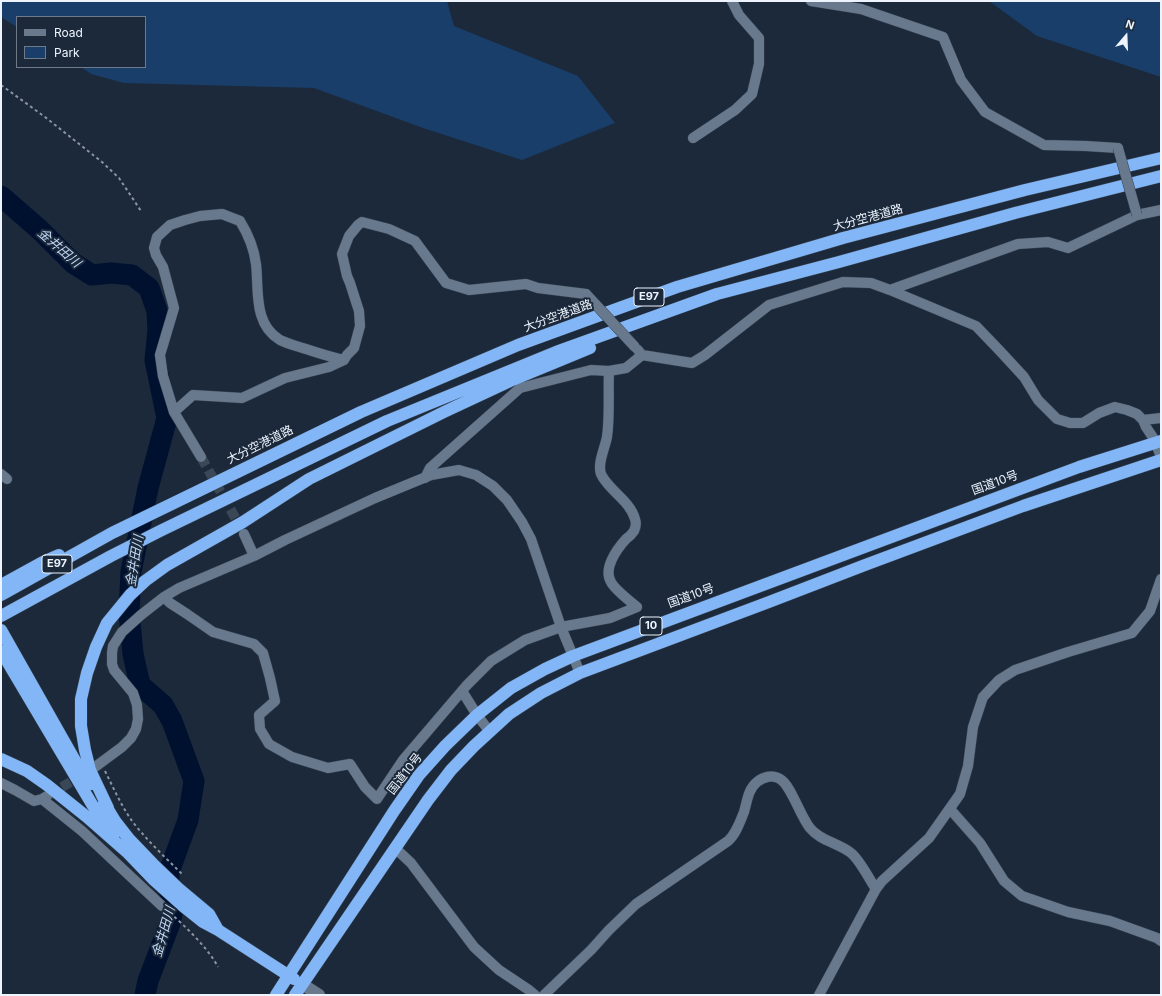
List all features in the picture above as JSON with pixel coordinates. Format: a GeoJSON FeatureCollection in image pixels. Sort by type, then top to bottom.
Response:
{"type":"FeatureCollection","features":[{"type":"Feature","properties":{"kind":"highway","name":"大分空港道路"},"geometry":{"type":"LineString","coordinates":[[1,595],[112,533],[361,412],[518,346],[677,287],[843,238],[1025,190],[1161,158]]}},
{"type":"Feature","properties":{"kind":"highway","name":"E97"},"geometry":{"type":"LineString","coordinates":[[2,616],[160,531],[387,421],[556,352],[718,294],[1015,213],[1161,176]]}},
{"type":"Feature","properties":{"kind":"highway"},"geometry":{"type":"LineString","coordinates":[[218,930],[209,914],[178,888],[153,864],[115,821],[90,770],[81,726],[81,699],[96,647],[108,623],[116,612],[130,595],[167,565],[243,522],[316,475],[510,381],[718,294]]}},
{"type":"Feature","properties":{"kind":"highway","name":"国道10号"},"geometry":{"type":"LineString","coordinates":[[276,995],[394,811],[419,775],[445,746],[477,715],[511,688],[544,669],[573,656],[1080,467],[1158,441]]}},
{"type":"Feature","properties":{"kind":"highway","name":"10"},"geometry":{"type":"LineString","coordinates":[[295,995],[450,770],[509,714],[541,693],[580,673],[1016,509],[1161,460]]}},
{"type":"Feature","properties":{"kind":"highway"},"geometry":{"type":"LineString","coordinates":[[1,584],[43,562],[112,533]]}},
{"type":"Feature","properties":{"kind":"highway"},"geometry":{"type":"LineString","coordinates":[[1,630],[82,773],[108,808]]}},
{"type":"Feature","properties":{"kind":"highway"},"geometry":{"type":"LineString","coordinates":[[1,651],[93,806],[128,853]]}},
{"type":"Feature","properties":{"kind":"highway"},"geometry":{"type":"LineString","coordinates":[[1,759],[27,771],[87,817],[128,853],[154,880],[203,922],[302,984]]}},
{"type":"Feature","properties":{"kind":"street"},"geometry":{"type":"LineString","coordinates":[[693,138],[735,110],[752,94],[759,64],[759,38],[739,15],[732,1]]}},
{"type":"Feature","properties":{"kind":"street"},"geometry":{"type":"LineString","coordinates":[[811,1],[861,8],[943,37],[961,80],[985,112],[1044,145],[1118,148],[1137,215]]}},
{"type":"Feature","properties":{"kind":"street"},"geometry":{"type":"LineString","coordinates":[[890,290],[1018,244],[1048,242],[1068,248],[1137,215],[1161,210]]}},
{"type":"Feature","properties":{"kind":"street"},"geometry":{"type":"LineString","coordinates":[[201,457],[174,412],[163,376],[160,355],[174,308],[163,267],[154,248],[157,237],[170,225],[200,216],[222,214],[240,221],[249,236],[256,263],[259,304],[262,318],[267,329],[278,339],[288,344],[344,360]]}},
{"type":"Feature","properties":{"kind":"street"},"geometry":{"type":"LineString","coordinates":[[174,412],[193,395],[242,398],[285,378],[329,367],[344,360],[354,348],[360,326],[359,311],[347,276],[342,254],[349,236],[362,222],[389,229],[415,241],[446,283],[468,290],[526,284],[538,288],[586,294],[642,355],[692,363],[769,305],[843,282],[871,283],[976,326],[1024,377],[1038,400],[1057,418],[1070,422],[1082,423],[1099,413],[1115,407],[1137,414],[1158,441],[1161,454]]}},
{"type":"Feature","properties":{"kind":"street"},"geometry":{"type":"LineString","coordinates":[[425,478],[430,468],[520,388],[591,370],[609,371],[626,368],[642,355]]}},
{"type":"Feature","properties":{"kind":"street"},"geometry":{"type":"LineString","coordinates":[[164,597],[170,603],[213,632],[254,644],[263,654],[270,678],[274,701],[259,715],[260,729],[269,744],[292,757],[328,768],[350,764],[365,787],[377,799],[403,760],[462,691],[491,661],[525,640],[561,627],[610,618],[637,607],[612,584],[608,576],[610,565],[616,552],[625,540],[634,532],[636,526],[632,511],[601,475],[600,467],[607,438],[609,371]]}},
{"type":"Feature","properties":{"kind":"street"},"geometry":{"type":"LineString","coordinates":[[1143,420],[1161,418]]}},
{"type":"Feature","properties":{"kind":"street"},"geometry":{"type":"LineString","coordinates":[[98,765],[122,747],[131,738],[136,728],[138,719],[137,706],[133,693],[119,677],[112,664],[113,646],[122,632],[141,615],[164,597],[179,588],[254,556],[375,498],[432,475],[459,470],[476,475],[494,486],[507,500],[522,522],[531,539],[561,627],[580,673]]}},
{"type":"Feature","properties":{"kind":"street"},"geometry":{"type":"LineString","coordinates":[[244,534],[254,556]]}},
{"type":"Feature","properties":{"kind":"street"},"geometry":{"type":"LineString","coordinates":[[819,995],[876,889],[929,838],[960,794],[968,766],[973,727],[983,697],[999,680],[1015,670],[1132,633],[1150,611],[1161,579]]}},
{"type":"Feature","properties":{"kind":"street"},"geometry":{"type":"LineString","coordinates":[[462,691],[490,732]]}},
{"type":"Feature","properties":{"kind":"street"},"geometry":{"type":"LineString","coordinates":[[544,995],[636,904],[728,842],[732,837],[743,813],[749,792],[753,785],[768,776],[781,779],[787,785],[810,830],[819,837],[842,847],[852,854],[876,889]]}},
{"type":"Feature","properties":{"kind":"street"},"geometry":{"type":"LineString","coordinates":[[1,783],[34,801],[45,798],[162,906]]}},
{"type":"Feature","properties":{"kind":"street"},"geometry":{"type":"LineString","coordinates":[[950,809],[980,843],[1004,881],[1022,896],[1068,912],[1110,921],[1157,938],[1161,941]]}},
{"type":"Feature","properties":{"kind":"street"},"geometry":{"type":"LineString","coordinates":[[395,848],[411,863],[474,947],[499,970],[535,995]]}},
{"type":"Feature","properties":{"kind":"street"},"geometry":{"type":"LineString","coordinates":[[302,984],[319,995]]}},
{"type":"Feature","properties":{"kind":"path"},"geometry":{"type":"LineString","coordinates":[[1,85],[46,117],[102,162],[119,178],[141,211]]}},
{"type":"Feature","properties":{"kind":"path"},"geometry":{"type":"LineString","coordinates":[[98,765],[130,818],[158,850],[183,875]]}},
{"type":"Feature","properties":{"kind":"path"},"geometry":{"type":"LineString","coordinates":[[162,906],[182,923],[209,954],[218,967]]}},
{"type":"Feature","properties":{"kind":"green space"},"geometry":{"type":"Polygon","coordinates":[[[1,1],[447,1],[454,26],[578,76],[615,123],[522,160],[423,128],[314,88],[124,83],[91,74],[82,68],[146,68],[146,16],[16,16],[16,26],[1,17],[1,1]]]}},
{"type":"Feature","properties":{"kind":"green space"},"geometry":{"type":"Polygon","coordinates":[[[989,1],[1161,1],[1161,77],[1037,36],[989,1]]]}},
{"type":"Feature","properties":{"kind":"waterway","name":"金井田川"},"geometry":{"type":"LineString","coordinates":[[1,196],[40,230],[73,263],[92,275],[111,273],[132,275],[149,288],[157,311],[158,330],[155,360],[167,418],[148,488],[131,572],[129,613],[133,654],[140,685],[163,705],[172,721],[194,781],[188,820],[169,872],[169,890],[174,905],[170,923],[148,981],[145,995]]}},
{"type":"Feature","properties":{"kind":"tunnel"},"geometry":{"type":"LineString","coordinates":[[201,457],[242,530]]}},
{"type":"Feature","properties":{"kind":"tunnel"},"geometry":{"type":"LineString","coordinates":[[49,795],[82,775]]}}]}
